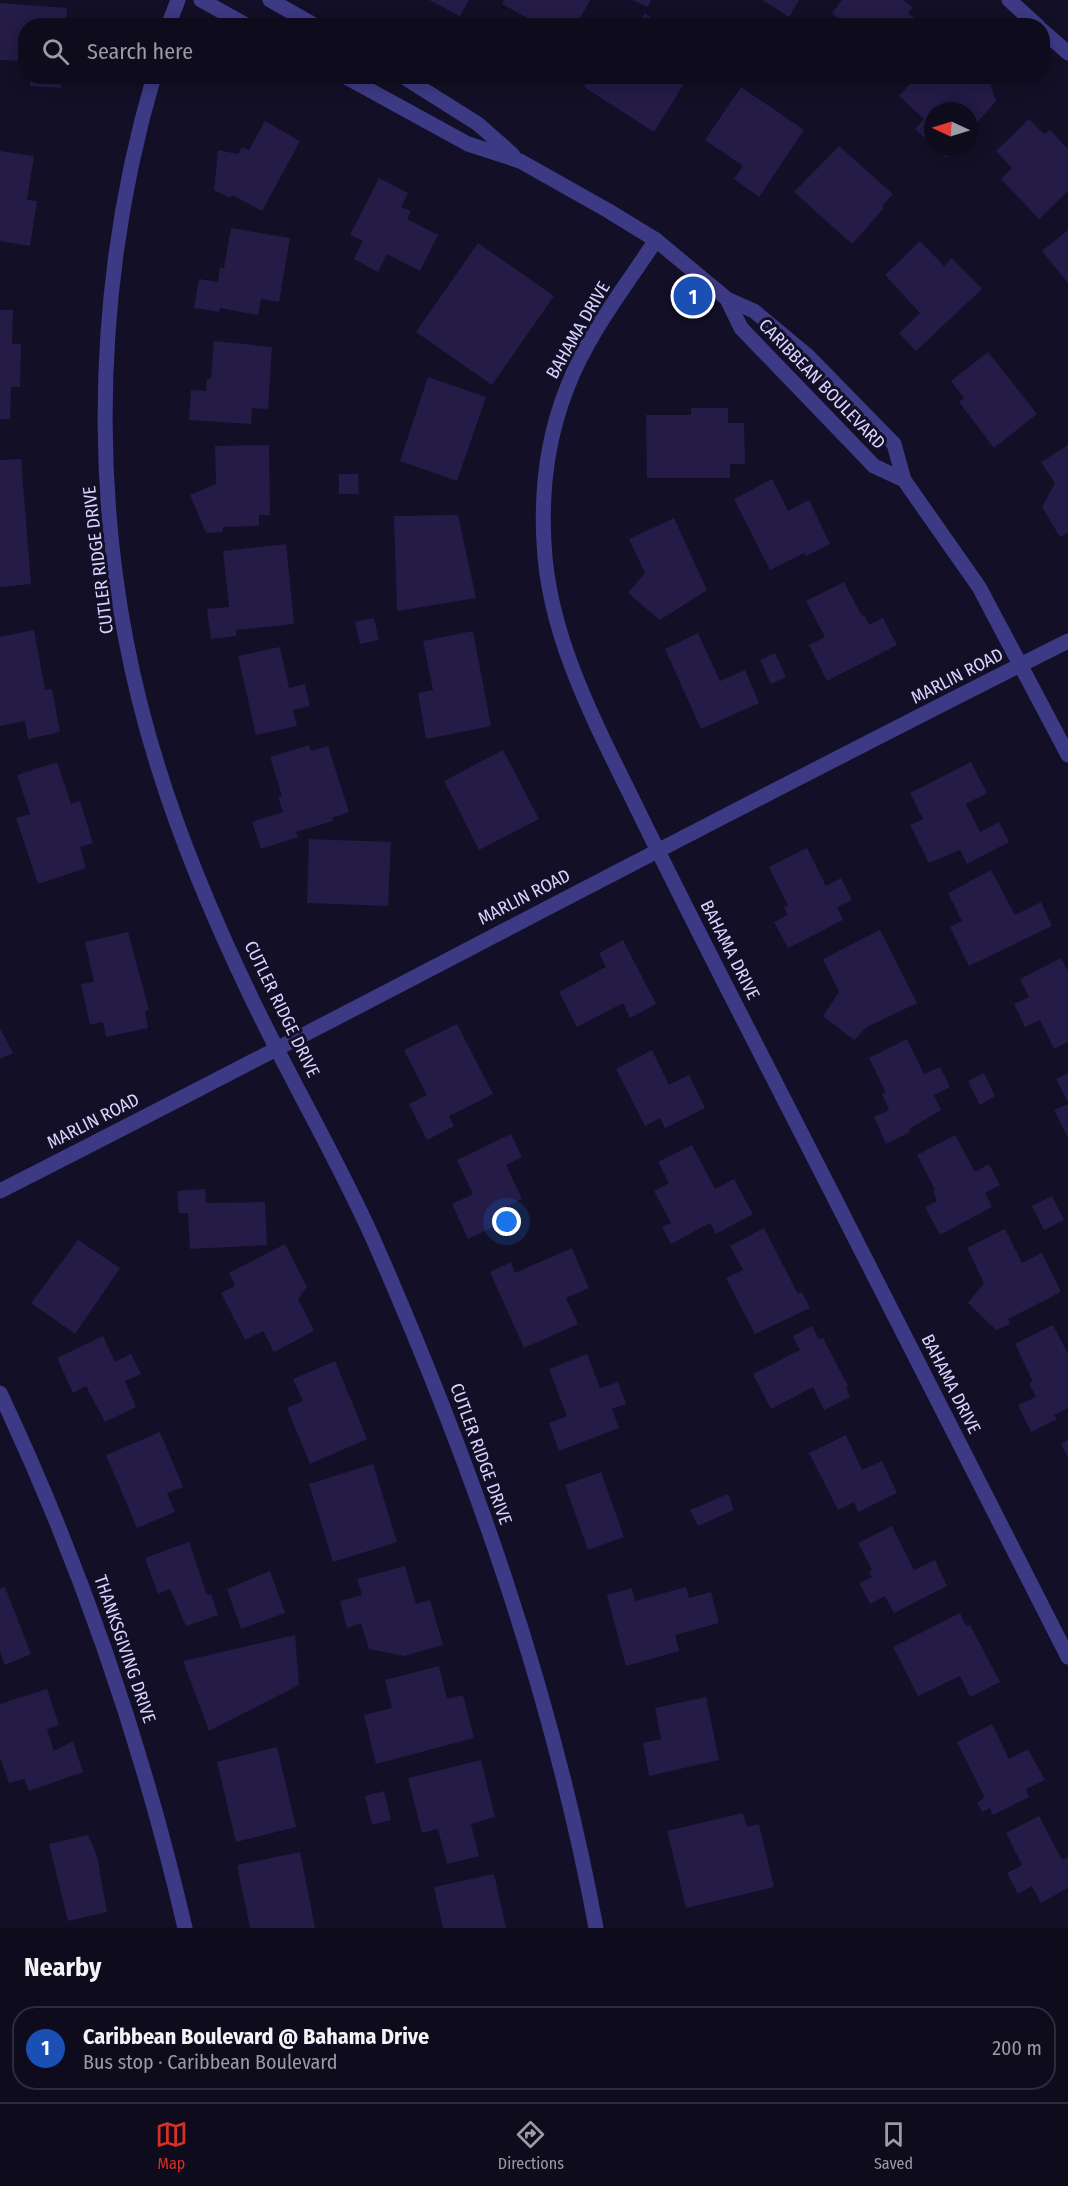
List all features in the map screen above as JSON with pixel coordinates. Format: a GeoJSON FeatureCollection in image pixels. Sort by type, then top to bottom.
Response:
{"type":"FeatureCollection","features":[{"type":"Feature","properties":{"kind":"street"},"geometry":{"type":"LineString","coordinates":[[171,18],[178,0]]}},
{"type":"Feature","properties":{"kind":"street"},"geometry":{"type":"LineString","coordinates":[[201,0],[234,18]]}},
{"type":"Feature","properties":{"kind":"street"},"geometry":{"type":"LineString","coordinates":[[270,0],[302,18]]}},
{"type":"Feature","properties":{"kind":"street"},"geometry":{"type":"LineString","coordinates":[[1009,0],[1029,18]]}},
{"type":"Feature","properties":{"kind":"street"},"geometry":{"type":"LineString","coordinates":[[1050,37],[1068,54]]}},
{"type":"Feature","properties":{"kind":"street","name":"CUTLER RIDGE DRIVE"},"geometry":{"type":"LineString","coordinates":[[152,84],[129,170],[107,328],[106,432],[114,557],[130,653],[158,768],[203,886],[251,996],[371,1234],[464,1458],[536,1677],[574,1821],[596,1928]]}},
{"type":"Feature","properties":{"kind":"street","name":"CARIBBEAN BOULEVARD"},"geometry":{"type":"LineString","coordinates":[[359,84],[468,144],[520,161]]}},
{"type":"Feature","properties":{"kind":"street","name":"CARIBBEAN BOULEVARD"},"geometry":{"type":"LineString","coordinates":[[414,84],[477,124],[520,161],[656,240],[727,299],[754,311],[775,327],[865,412],[894,444],[904,480],[979,587],[1068,755]]}},
{"type":"Feature","properties":{"kind":"street","name":"BAHAMA DRIVE"},"geometry":{"type":"LineString","coordinates":[[656,240],[593,337],[567,388],[557,416],[545,476],[544,546],[552,596],[573,669],[593,718],[657,850],[1068,1657]]}},
{"type":"Feature","properties":{"kind":"street","name":"CARIBBEAN BOULEVARD"},"geometry":{"type":"LineString","coordinates":[[727,299],[741,328],[874,466],[904,480]]}},
{"type":"Feature","properties":{"kind":"street","name":"MARLIN ROAD"},"geometry":{"type":"LineString","coordinates":[[0,1191],[279,1049],[657,850],[1068,641]]}},
{"type":"Feature","properties":{"kind":"street","name":"THANKSGIVING DRIVE"},"geometry":{"type":"LineString","coordinates":[[0,1393],[58,1520],[111,1667],[150,1791],[184,1928]]}},
{"type":"Feature","properties":{"kind":"building"},"geometry":{"type":"Polygon","coordinates":[[[429,0],[469,0],[460,16],[429,0]]]}},
{"type":"Feature","properties":{"kind":"building"},"geometry":{"type":"Polygon","coordinates":[[[504,0],[590,0],[580,18],[527,18],[502,4],[504,0]]]}},
{"type":"Feature","properties":{"kind":"building"},"geometry":{"type":"Polygon","coordinates":[[[632,0],[651,0],[648,7],[632,0]]]}},
{"type":"Feature","properties":{"kind":"building"},"geometry":{"type":"Polygon","coordinates":[[[762,0],[799,0],[789,17],[762,0]]]}},
{"type":"Feature","properties":{"kind":"building"},"geometry":{"type":"Polygon","coordinates":[[[842,0],[903,0],[913,7],[908,13],[914,18],[838,18],[832,13],[842,0]]]}},
{"type":"Feature","properties":{"kind":"building"},"geometry":{"type":"Polygon","coordinates":[[[0,3],[67,8],[66,18],[18,18],[18,61],[0,60],[0,3]]]}},
{"type":"Feature","properties":{"kind":"building"},"geometry":{"type":"Polygon","coordinates":[[[645,13],[652,18],[642,18],[645,13]]]}},
{"type":"Feature","properties":{"kind":"building"},"geometry":{"type":"Polygon","coordinates":[[[30,84],[61,84],[61,88],[30,86],[30,84]]]}},
{"type":"Feature","properties":{"kind":"building"},"geometry":{"type":"Polygon","coordinates":[[[586,84],[684,84],[654,132],[584,87],[586,84]]]}},
{"type":"Feature","properties":{"kind":"building"},"geometry":{"type":"Polygon","coordinates":[[[910,84],[991,84],[996,101],[978,122],[978,102],[924,102],[924,119],[899,96],[910,84]]]}},
{"type":"Feature","properties":{"kind":"building"},"geometry":{"type":"Polygon","coordinates":[[[741,87],[804,130],[759,197],[734,179],[743,166],[705,140],[741,87]]]}},
{"type":"Feature","properties":{"kind":"building"},"geometry":{"type":"Polygon","coordinates":[[[924,119],[924,137],[915,129],[924,119]]]}},
{"type":"Feature","properties":{"kind":"building"},"geometry":{"type":"Polygon","coordinates":[[[1029,119],[1044,134],[1050,130],[1068,149],[1068,191],[1039,219],[1001,179],[1012,168],[996,151],[1029,119]]]}},
{"type":"Feature","properties":{"kind":"building"},"geometry":{"type":"Polygon","coordinates":[[[265,121],[300,141],[262,211],[232,195],[230,198],[214,190],[218,150],[238,154],[242,147],[249,150],[265,121]]]}},
{"type":"Feature","properties":{"kind":"building"},"geometry":{"type":"Polygon","coordinates":[[[839,146],[893,194],[882,206],[884,208],[852,244],[794,192],[839,146]]]}},
{"type":"Feature","properties":{"kind":"building"},"geometry":{"type":"Polygon","coordinates":[[[0,151],[34,156],[27,200],[37,201],[30,246],[0,241],[0,151]]]}},
{"type":"Feature","properties":{"kind":"building"},"geometry":{"type":"Polygon","coordinates":[[[379,178],[408,193],[401,207],[411,211],[407,219],[438,235],[420,271],[387,254],[378,272],[354,259],[363,241],[350,235],[379,178]]]}},
{"type":"Feature","properties":{"kind":"building"},"geometry":{"type":"Polygon","coordinates":[[[231,228],[290,238],[279,302],[261,299],[258,315],[220,308],[219,312],[194,308],[199,279],[218,282],[220,267],[224,268],[231,228]]]}},
{"type":"Feature","properties":{"kind":"building"},"geometry":{"type":"Polygon","coordinates":[[[1068,230],[1068,283],[1042,251],[1068,230]]]}},
{"type":"Feature","properties":{"kind":"building"},"geometry":{"type":"Polygon","coordinates":[[[920,241],[944,266],[952,258],[982,289],[916,351],[899,333],[920,313],[885,275],[920,241]]]}},
{"type":"Feature","properties":{"kind":"building"},"geometry":{"type":"Polygon","coordinates":[[[478,243],[554,296],[492,385],[416,332],[478,243]]]}},
{"type":"Feature","properties":{"kind":"building"},"geometry":{"type":"Polygon","coordinates":[[[0,310],[13,310],[12,344],[21,344],[20,387],[11,387],[10,419],[0,419],[0,310]]]}},
{"type":"Feature","properties":{"kind":"building"},"geometry":{"type":"Polygon","coordinates":[[[214,341],[272,347],[268,409],[252,408],[251,424],[189,420],[191,390],[206,391],[207,379],[211,379],[214,341]]]}},
{"type":"Feature","properties":{"kind":"building"},"geometry":{"type":"Polygon","coordinates":[[[988,352],[1037,414],[994,448],[959,402],[964,398],[951,381],[988,352]]]}},
{"type":"Feature","properties":{"kind":"building"},"geometry":{"type":"Polygon","coordinates":[[[428,377],[486,397],[457,481],[400,461],[428,377]]]}},
{"type":"Feature","properties":{"kind":"building"},"geometry":{"type":"Polygon","coordinates":[[[691,408],[728,408],[728,423],[744,423],[745,464],[730,464],[730,478],[647,478],[646,415],[691,415],[691,408]]]}},
{"type":"Feature","properties":{"kind":"building"},"geometry":{"type":"Polygon","coordinates":[[[269,445],[270,515],[259,515],[259,526],[223,527],[222,532],[206,533],[190,495],[216,484],[215,446],[269,445]]]}},
{"type":"Feature","properties":{"kind":"building"},"geometry":{"type":"Polygon","coordinates":[[[1068,445],[1068,533],[1060,537],[1042,507],[1055,483],[1041,462],[1068,445]]]}},
{"type":"Feature","properties":{"kind":"building"},"geometry":{"type":"Polygon","coordinates":[[[21,459],[31,584],[0,587],[0,460],[21,459]]]}},
{"type":"Feature","properties":{"kind":"building"},"geometry":{"type":"Polygon","coordinates":[[[339,474],[358,474],[359,494],[339,494],[339,474]]]}},
{"type":"Feature","properties":{"kind":"building"},"geometry":{"type":"Polygon","coordinates":[[[772,479],[788,511],[809,500],[830,544],[806,556],[804,553],[770,570],[734,499],[772,479]]]}},
{"type":"Feature","properties":{"kind":"building"},"geometry":{"type":"Polygon","coordinates":[[[458,515],[476,598],[397,611],[394,516],[458,515]]]}},
{"type":"Feature","properties":{"kind":"building"},"geometry":{"type":"Polygon","coordinates":[[[674,518],[707,590],[660,620],[628,593],[645,573],[629,539],[674,518]]]}},
{"type":"Feature","properties":{"kind":"building"},"geometry":{"type":"Polygon","coordinates":[[[286,544],[294,624],[236,630],[236,636],[211,639],[207,609],[229,607],[223,551],[286,544]]]}},
{"type":"Feature","properties":{"kind":"building"},"geometry":{"type":"Polygon","coordinates":[[[844,582],[869,625],[883,618],[897,645],[827,681],[809,645],[825,637],[806,601],[844,582]]]}},
{"type":"Feature","properties":{"kind":"building"},"geometry":{"type":"Polygon","coordinates":[[[374,618],[379,640],[360,644],[355,622],[374,618]]]}},
{"type":"Feature","properties":{"kind":"building"},"geometry":{"type":"Polygon","coordinates":[[[34,630],[45,690],[52,689],[60,732],[28,739],[25,721],[0,726],[0,637],[34,630]]]}},
{"type":"Feature","properties":{"kind":"building"},"geometry":{"type":"Polygon","coordinates":[[[473,631],[491,726],[426,739],[418,693],[433,690],[423,641],[473,631]]]}},
{"type":"Feature","properties":{"kind":"building"},"geometry":{"type":"Polygon","coordinates":[[[698,633],[720,681],[745,670],[759,703],[701,729],[665,649],[698,633]]]}},
{"type":"Feature","properties":{"kind":"building"},"geometry":{"type":"Polygon","coordinates":[[[280,647],[289,688],[305,684],[310,706],[293,710],[297,726],[256,735],[238,656],[280,647]]]}},
{"type":"Feature","properties":{"kind":"building"},"geometry":{"type":"Polygon","coordinates":[[[775,653],[786,677],[771,684],[760,660],[775,653]]]}},
{"type":"Feature","properties":{"kind":"building"},"geometry":{"type":"Polygon","coordinates":[[[309,745],[311,751],[328,746],[349,812],[332,818],[333,821],[296,832],[298,837],[261,849],[252,822],[283,812],[278,797],[282,796],[270,757],[309,745]]]}},
{"type":"Feature","properties":{"kind":"building"},"geometry":{"type":"Polygon","coordinates":[[[503,750],[539,819],[479,850],[444,781],[503,750]]]}},
{"type":"Feature","properties":{"kind":"building"},"geometry":{"type":"Polygon","coordinates":[[[57,762],[71,804],[80,801],[93,843],[80,847],[86,868],[38,884],[16,818],[30,814],[17,775],[57,762]]]}},
{"type":"Feature","properties":{"kind":"building"},"geometry":{"type":"Polygon","coordinates":[[[971,762],[987,793],[966,804],[980,832],[999,822],[1009,842],[967,864],[960,850],[929,863],[910,825],[923,819],[910,793],[971,762]]]}},
{"type":"Feature","properties":{"kind":"building"},"geometry":{"type":"Polygon","coordinates":[[[309,839],[391,842],[388,906],[307,903],[309,839]]]}},
{"type":"Feature","properties":{"kind":"building"},"geometry":{"type":"Polygon","coordinates":[[[807,848],[826,886],[841,878],[852,900],[837,907],[843,920],[788,948],[774,922],[788,915],[784,907],[788,905],[769,867],[807,848]]]}},
{"type":"Feature","properties":{"kind":"building"},"geometry":{"type":"Polygon","coordinates":[[[991,870],[1015,915],[1041,902],[1052,926],[969,966],[950,927],[962,921],[948,893],[991,870]]]}},
{"type":"Feature","properties":{"kind":"building"},"geometry":{"type":"Polygon","coordinates":[[[880,930],[917,1003],[867,1027],[854,1040],[823,1016],[839,992],[823,959],[880,930]]]}},
{"type":"Feature","properties":{"kind":"building"},"geometry":{"type":"Polygon","coordinates":[[[128,932],[149,1010],[145,1011],[148,1028],[106,1037],[103,1022],[90,1025],[81,984],[94,982],[85,942],[128,932]]]}},
{"type":"Feature","properties":{"kind":"building"},"geometry":{"type":"Polygon","coordinates":[[[623,940],[656,1004],[630,1018],[623,1003],[577,1027],[559,992],[606,967],[599,953],[623,940]]]}},
{"type":"Feature","properties":{"kind":"building"},"geometry":{"type":"Polygon","coordinates":[[[1061,958],[1068,971],[1068,1042],[1054,1049],[1040,1020],[1025,1027],[1014,1004],[1029,997],[1020,979],[1061,958]]]}},
{"type":"Feature","properties":{"kind":"building"},"geometry":{"type":"Polygon","coordinates":[[[457,1024],[493,1094],[449,1116],[454,1126],[427,1140],[409,1104],[427,1095],[404,1050],[457,1024]]]}},
{"type":"Feature","properties":{"kind":"building"},"geometry":{"type":"Polygon","coordinates":[[[0,1028],[13,1053],[0,1059],[0,1028]]]}},
{"type":"Feature","properties":{"kind":"building"},"geometry":{"type":"Polygon","coordinates":[[[907,1039],[924,1074],[940,1067],[950,1087],[934,1095],[941,1110],[909,1129],[910,1132],[886,1144],[874,1117],[889,1110],[882,1094],[886,1093],[869,1058],[907,1039]]]}},
{"type":"Feature","properties":{"kind":"building"},"geometry":{"type":"Polygon","coordinates":[[[652,1050],[669,1085],[689,1075],[705,1108],[665,1128],[660,1118],[645,1126],[616,1069],[652,1050]]]}},
{"type":"Feature","properties":{"kind":"building"},"geometry":{"type":"Polygon","coordinates":[[[984,1073],[995,1096],[980,1105],[968,1081],[984,1073]]]}},
{"type":"Feature","properties":{"kind":"building"},"geometry":{"type":"Polygon","coordinates":[[[1068,1073],[1068,1102],[1056,1079],[1068,1073]]]}},
{"type":"Feature","properties":{"kind":"building"},"geometry":{"type":"Polygon","coordinates":[[[1068,1104],[1068,1138],[1054,1110],[1068,1104]]]}},
{"type":"Feature","properties":{"kind":"building"},"geometry":{"type":"Polygon","coordinates":[[[511,1134],[522,1157],[506,1165],[522,1199],[505,1207],[510,1219],[468,1239],[452,1204],[473,1194],[457,1160],[511,1134]]]}},
{"type":"Feature","properties":{"kind":"building"},"geometry":{"type":"Polygon","coordinates":[[[955,1135],[975,1172],[989,1164],[1000,1185],[985,1193],[992,1207],[940,1235],[925,1207],[937,1201],[933,1191],[935,1190],[917,1155],[955,1135]]]}},
{"type":"Feature","properties":{"kind":"building"},"geometry":{"type":"Polygon","coordinates":[[[692,1145],[715,1189],[734,1179],[753,1214],[716,1234],[710,1223],[671,1244],[662,1227],[671,1223],[654,1191],[669,1183],[658,1162],[692,1145]]]}},
{"type":"Feature","properties":{"kind":"building"},"geometry":{"type":"Polygon","coordinates":[[[205,1189],[206,1203],[265,1202],[267,1245],[190,1249],[188,1213],[179,1213],[177,1191],[205,1189]]]}},
{"type":"Feature","properties":{"kind":"building"},"geometry":{"type":"Polygon","coordinates":[[[1052,1196],[1064,1220],[1044,1230],[1032,1206],[1052,1196]]]}},
{"type":"Feature","properties":{"kind":"building"},"geometry":{"type":"Polygon","coordinates":[[[764,1228],[798,1294],[802,1292],[810,1308],[755,1334],[726,1278],[743,1270],[730,1246],[764,1228]]]}},
{"type":"Feature","properties":{"kind":"building"},"geometry":{"type":"Polygon","coordinates":[[[1005,1229],[1022,1263],[1042,1253],[1061,1292],[1008,1319],[1010,1324],[996,1330],[968,1303],[984,1283],[967,1248],[1005,1229]]]}},
{"type":"Feature","properties":{"kind":"building"},"geometry":{"type":"Polygon","coordinates":[[[78,1240],[120,1268],[75,1334],[31,1303],[78,1240]]]}},
{"type":"Feature","properties":{"kind":"building"},"geometry":{"type":"Polygon","coordinates":[[[285,1244],[307,1287],[298,1299],[314,1331],[274,1352],[263,1331],[245,1340],[221,1293],[235,1286],[229,1273],[285,1244]]]}},
{"type":"Feature","properties":{"kind":"building"},"geometry":{"type":"Polygon","coordinates":[[[572,1248],[589,1288],[566,1298],[578,1324],[524,1348],[490,1272],[511,1262],[515,1273],[572,1248]]]}},
{"type":"Feature","properties":{"kind":"building"},"geometry":{"type":"Polygon","coordinates":[[[1053,1325],[1068,1354],[1068,1408],[1054,1415],[1057,1419],[1031,1432],[1018,1405],[1036,1397],[1029,1383],[1033,1382],[1015,1344],[1053,1325]]]}},
{"type":"Feature","properties":{"kind":"building"},"geometry":{"type":"Polygon","coordinates":[[[812,1326],[819,1339],[823,1338],[848,1386],[846,1388],[850,1397],[824,1410],[813,1387],[771,1409],[753,1374],[800,1350],[793,1336],[812,1326]]]}},
{"type":"Feature","properties":{"kind":"building"},"geometry":{"type":"Polygon","coordinates":[[[103,1336],[115,1362],[131,1354],[141,1374],[125,1381],[136,1407],[105,1422],[86,1386],[73,1393],[57,1358],[103,1336]]]}},
{"type":"Feature","properties":{"kind":"building"},"geometry":{"type":"Polygon","coordinates":[[[587,1354],[600,1388],[618,1382],[626,1404],[612,1409],[619,1428],[559,1451],[549,1423],[567,1416],[549,1369],[587,1354]]]}},
{"type":"Feature","properties":{"kind":"building"},"geometry":{"type":"Polygon","coordinates":[[[335,1361],[367,1439],[310,1464],[287,1408],[303,1401],[293,1379],[335,1361]]]}},
{"type":"Feature","properties":{"kind":"building"},"geometry":{"type":"Polygon","coordinates":[[[160,1432],[183,1487],[167,1493],[175,1512],[137,1528],[106,1455],[160,1432]]]}},
{"type":"Feature","properties":{"kind":"building"},"geometry":{"type":"Polygon","coordinates":[[[846,1435],[862,1470],[882,1461],[897,1493],[858,1512],[854,1502],[838,1510],[809,1453],[846,1435]]]}},
{"type":"Feature","properties":{"kind":"building"},"geometry":{"type":"Polygon","coordinates":[[[1068,1440],[1068,1457],[1061,1444],[1068,1440]]]}},
{"type":"Feature","properties":{"kind":"building"},"geometry":{"type":"Polygon","coordinates":[[[373,1464],[397,1542],[333,1562],[309,1484],[373,1464]]]}},
{"type":"Feature","properties":{"kind":"building"},"geometry":{"type":"Polygon","coordinates":[[[601,1472],[624,1537],[588,1550],[565,1485],[601,1472]]]}},
{"type":"Feature","properties":{"kind":"building"},"geometry":{"type":"Polygon","coordinates":[[[728,1494],[734,1510],[698,1526],[690,1510],[728,1494]]]}},
{"type":"Feature","properties":{"kind":"building"},"geometry":{"type":"Polygon","coordinates":[[[892,1526],[914,1570],[935,1560],[947,1586],[894,1613],[885,1596],[870,1604],[859,1583],[872,1577],[869,1572],[872,1570],[858,1543],[892,1526]]]}},
{"type":"Feature","properties":{"kind":"building"},"geometry":{"type":"Polygon","coordinates":[[[189,1542],[207,1595],[211,1594],[218,1615],[186,1626],[170,1589],[158,1594],[145,1558],[189,1542]]]}},
{"type":"Feature","properties":{"kind":"building"},"geometry":{"type":"Polygon","coordinates":[[[405,1566],[416,1604],[430,1600],[443,1645],[404,1656],[369,1649],[361,1623],[347,1628],[340,1601],[362,1595],[357,1579],[405,1566]]]}},
{"type":"Feature","properties":{"kind":"building"},"geometry":{"type":"Polygon","coordinates":[[[270,1571],[285,1613],[241,1629],[227,1589],[270,1571]]]}},
{"type":"Feature","properties":{"kind":"building"},"geometry":{"type":"Polygon","coordinates":[[[5,1587],[31,1654],[5,1665],[0,1652],[0,1589],[5,1587]]]}},
{"type":"Feature","properties":{"kind":"building"},"geometry":{"type":"Polygon","coordinates":[[[686,1587],[689,1598],[711,1592],[719,1623],[675,1635],[679,1651],[626,1666],[607,1595],[632,1588],[635,1601],[686,1587]]]}},
{"type":"Feature","properties":{"kind":"building"},"geometry":{"type":"Polygon","coordinates":[[[960,1613],[966,1626],[970,1625],[1000,1682],[970,1697],[960,1676],[918,1696],[893,1647],[960,1613]]]}},
{"type":"Feature","properties":{"kind":"building"},"geometry":{"type":"Polygon","coordinates":[[[295,1635],[299,1685],[209,1731],[183,1661],[295,1635]]]}},
{"type":"Feature","properties":{"kind":"building"},"geometry":{"type":"Polygon","coordinates":[[[439,1666],[447,1699],[463,1695],[474,1738],[376,1764],[364,1715],[392,1708],[385,1680],[439,1666]]]}},
{"type":"Feature","properties":{"kind":"building"},"geometry":{"type":"Polygon","coordinates":[[[47,1689],[59,1725],[47,1729],[54,1751],[73,1741],[83,1772],[29,1791],[24,1779],[9,1783],[0,1758],[0,1704],[47,1689]]]}},
{"type":"Feature","properties":{"kind":"building"},"geometry":{"type":"Polygon","coordinates":[[[706,1697],[719,1760],[649,1776],[643,1743],[661,1739],[655,1708],[706,1697]]]}},
{"type":"Feature","properties":{"kind":"building"},"geometry":{"type":"Polygon","coordinates":[[[992,1724],[1009,1759],[1028,1749],[1045,1780],[1026,1789],[1029,1797],[993,1815],[990,1808],[982,1812],[977,1802],[985,1798],[957,1742],[992,1724]]]}},
{"type":"Feature","properties":{"kind":"building"},"geometry":{"type":"Polygon","coordinates":[[[277,1747],[296,1827],[236,1842],[217,1762],[277,1747]]]}},
{"type":"Feature","properties":{"kind":"building"},"geometry":{"type":"Polygon","coordinates":[[[481,1760],[495,1817],[471,1824],[479,1856],[447,1864],[438,1829],[422,1833],[408,1778],[481,1760]]]}},
{"type":"Feature","properties":{"kind":"building"},"geometry":{"type":"Polygon","coordinates":[[[384,1791],[391,1820],[372,1825],[365,1796],[384,1791]]]}},
{"type":"Feature","properties":{"kind":"building"},"geometry":{"type":"Polygon","coordinates":[[[743,1813],[747,1827],[759,1824],[774,1887],[686,1908],[667,1831],[743,1813]]]}},
{"type":"Feature","properties":{"kind":"building"},"geometry":{"type":"Polygon","coordinates":[[[1039,1816],[1062,1860],[1068,1857],[1068,1888],[1041,1903],[1032,1886],[1018,1894],[1007,1873],[1022,1865],[1006,1833],[1039,1816]]]}},
{"type":"Feature","properties":{"kind":"building"},"geometry":{"type":"Polygon","coordinates":[[[88,1835],[97,1856],[107,1912],[68,1921],[49,1844],[88,1835]]]}},
{"type":"Feature","properties":{"kind":"building"},"geometry":{"type":"Polygon","coordinates":[[[300,1852],[315,1928],[250,1928],[237,1865],[300,1852]]]}},
{"type":"Feature","properties":{"kind":"building"},"geometry":{"type":"Polygon","coordinates":[[[494,1874],[506,1928],[443,1928],[434,1887],[494,1874]]]}},
{"type":"Feature","properties":{"kind":"place","name":"Caribbean Boulevard @ Bahama Drive"},"geometry":{"type":"Point","coordinates":[693,296]}}]}
